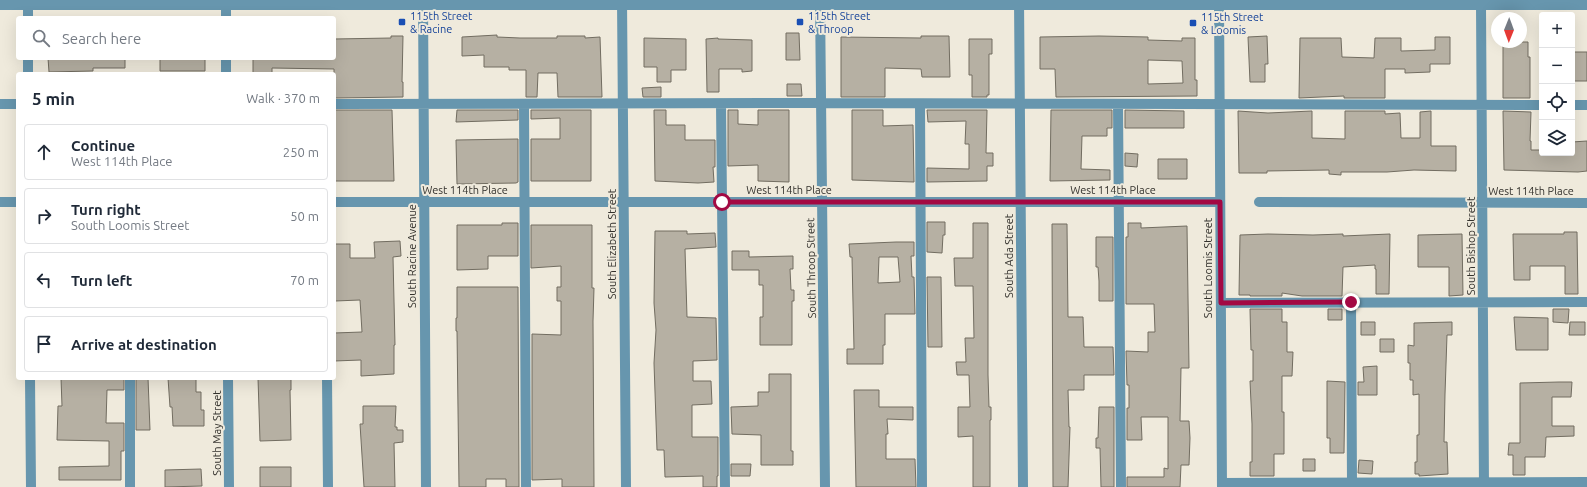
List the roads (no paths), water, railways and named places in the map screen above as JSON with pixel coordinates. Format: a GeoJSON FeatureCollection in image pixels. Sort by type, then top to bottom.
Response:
{"type":"FeatureCollection","features":[{"type":"Feature","properties":{"kind":"street"},"geometry":{"type":"LineString","coordinates":[[28,3],[28,16]]}},
{"type":"Feature","properties":{"kind":"street"},"geometry":{"type":"LineString","coordinates":[[0,5],[28,3],[1415,3],[1481,5],[1587,5]]}},
{"type":"Feature","properties":{"kind":"street"},"geometry":{"type":"LineString","coordinates":[[226,3],[226,16]]}},
{"type":"Feature","properties":{"kind":"street","name":"South Racine Avenue"},"geometry":{"type":"LineString","coordinates":[[423,3],[426,487]]}},
{"type":"Feature","properties":{"kind":"street","name":"South Elizabeth Street"},"geometry":{"type":"LineString","coordinates":[[622,3],[626,487]]}},
{"type":"Feature","properties":{"kind":"street","name":"South Throop Street"},"geometry":{"type":"LineString","coordinates":[[820,3],[825,487]]}},
{"type":"Feature","properties":{"kind":"street","name":"South Ada Street"},"geometry":{"type":"LineString","coordinates":[[1019,3],[1023,487]]}},
{"type":"Feature","properties":{"kind":"street","name":"South Loomis Street"},"geometry":{"type":"LineString","coordinates":[[1219,3],[1222,485]]}},
{"type":"Feature","properties":{"kind":"street","name":"South Bishop Street"},"geometry":{"type":"LineString","coordinates":[[1481,5],[1484,485]]}},
{"type":"Feature","properties":{"kind":"street"},"geometry":{"type":"LineString","coordinates":[[28,60],[28,72]]}},
{"type":"Feature","properties":{"kind":"street"},"geometry":{"type":"LineString","coordinates":[[226,60],[226,72]]}},
{"type":"Feature","properties":{"kind":"street"},"geometry":{"type":"LineString","coordinates":[[336,104],[821,103],[1020,105],[1539,105]]}},
{"type":"Feature","properties":{"kind":"street"},"geometry":{"type":"LineString","coordinates":[[0,104],[16,104]]}},
{"type":"Feature","properties":{"kind":"street"},"geometry":{"type":"LineString","coordinates":[[524,104],[526,487]]}},
{"type":"Feature","properties":{"kind":"street"},"geometry":{"type":"LineString","coordinates":[[721,104],[724,487]]}},
{"type":"Feature","properties":{"kind":"street"},"geometry":{"type":"LineString","coordinates":[[920,104],[922,487]]}},
{"type":"Feature","properties":{"kind":"street"},"geometry":{"type":"LineString","coordinates":[[1118,105],[1121,487]]}},
{"type":"Feature","properties":{"kind":"street"},"geometry":{"type":"LineString","coordinates":[[1575,105],[1587,105]]}},
{"type":"Feature","properties":{"kind":"street"},"geometry":{"type":"LineString","coordinates":[[0,202],[16,202]]}},
{"type":"Feature","properties":{"kind":"street","name":"West 114th Place"},"geometry":{"type":"LineString","coordinates":[[336,202],[1220,202]]}},
{"type":"Feature","properties":{"kind":"street","name":"West 114th Place"},"geometry":{"type":"LineString","coordinates":[[1259,202],[1587,203]]}},
{"type":"Feature","properties":{"kind":"street"},"geometry":{"type":"LineString","coordinates":[[1351,302],[1352,483]]}},
{"type":"Feature","properties":{"kind":"street"},"geometry":{"type":"LineString","coordinates":[[1221,303],[1587,302]]}},
{"type":"Feature","properties":{"kind":"street"},"geometry":{"type":"LineString","coordinates":[[30,380],[31,487]]}},
{"type":"Feature","properties":{"kind":"street"},"geometry":{"type":"LineString","coordinates":[[130,380],[130,487]]}},
{"type":"Feature","properties":{"kind":"street","name":"South May Street"},"geometry":{"type":"LineString","coordinates":[[228,380],[229,487]]}},
{"type":"Feature","properties":{"kind":"street"},"geometry":{"type":"LineString","coordinates":[[327,380],[328,487]]}},
{"type":"Feature","properties":{"kind":"street"},"geometry":{"type":"LineString","coordinates":[[1222,485],[1352,483],[1484,485],[1587,482]]}},
{"type":"Feature","properties":{"kind":"place","name":"115th Street & Racine"},"geometry":{"type":"Point","coordinates":[402,22]}},
{"type":"Feature","properties":{"kind":"place","name":"115th Street & Throop"},"geometry":{"type":"Point","coordinates":[800,22]}},
{"type":"Feature","properties":{"kind":"place","name":"115th Street & Loomis"},"geometry":{"type":"Point","coordinates":[1193,23]}}]}
